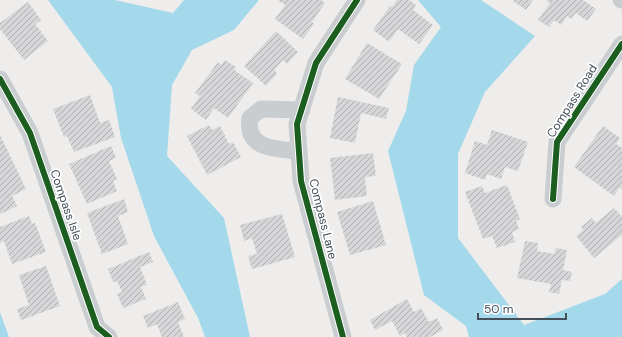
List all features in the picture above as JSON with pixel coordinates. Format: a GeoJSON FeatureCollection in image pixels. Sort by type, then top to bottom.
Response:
{"type":"FeatureCollection","features":[{"type":"Feature","properties":{"kind":"street","name":"Compass Lane"},"geometry":{"type":"LineString","coordinates":[[343,337],[301,181],[297,124],[316,63],[357,0]]}},
{"type":"Feature","properties":{"kind":"street","name":"Compass Road"},"geometry":{"type":"LineString","coordinates":[[553,199],[557,142],[622,44]]}},
{"type":"Feature","properties":{"kind":"street","name":"Compass Isle"},"geometry":{"type":"LineString","coordinates":[[0,79],[30,133],[97,327],[109,337]]}},
{"type":"Feature","properties":{"kind":"street"},"geometry":{"type":"LineString","coordinates":[[299,151],[267,148],[254,140],[248,128],[250,118],[261,109],[302,110]]}},
{"type":"Feature","properties":{"kind":"water"},"geometry":{"type":"Polygon","coordinates":[[[48,0],[115,0],[173,13],[184,0],[259,0],[234,30],[192,50],[172,85],[167,156],[224,218],[250,337],[205,337],[198,318],[154,236],[121,138],[112,87],[48,0]]]}},
{"type":"Feature","properties":{"kind":"water"},"geometry":{"type":"Polygon","coordinates":[[[418,0],[481,0],[535,36],[485,92],[458,154],[458,238],[524,325],[605,294],[622,279],[622,337],[469,337],[466,326],[424,295],[388,151],[406,111],[414,65],[441,27],[418,0]]]}},
{"type":"Feature","properties":{"kind":"water"},"geometry":{"type":"Polygon","coordinates":[[[0,312],[9,337],[0,337],[0,312]]]}},
{"type":"Feature","properties":{"kind":"building"},"geometry":{"type":"Polygon","coordinates":[[[278,0],[321,0],[325,3],[312,22],[314,24],[303,39],[275,19],[285,5],[278,0]]]}},
{"type":"Feature","properties":{"kind":"building"},"geometry":{"type":"Polygon","coordinates":[[[397,0],[409,0],[416,5],[413,10],[433,25],[419,44],[398,29],[389,42],[373,30],[390,6],[392,7],[397,0]]]}},
{"type":"Feature","properties":{"kind":"building"},"geometry":{"type":"Polygon","coordinates":[[[533,0],[526,10],[513,1],[533,0]]]}},
{"type":"Feature","properties":{"kind":"building"},"geometry":{"type":"Polygon","coordinates":[[[546,0],[583,0],[596,9],[587,21],[576,13],[571,19],[567,16],[561,25],[554,20],[549,27],[538,20],[550,3],[546,0]]]}},
{"type":"Feature","properties":{"kind":"building"},"geometry":{"type":"Polygon","coordinates":[[[28,2],[41,20],[35,24],[48,41],[24,60],[0,29],[0,23],[28,2]]]}},
{"type":"Feature","properties":{"kind":"building"},"geometry":{"type":"Polygon","coordinates":[[[276,31],[298,52],[287,64],[283,60],[274,70],[277,74],[266,86],[244,66],[276,31]]]}},
{"type":"Feature","properties":{"kind":"building"},"geometry":{"type":"Polygon","coordinates":[[[367,43],[402,64],[379,99],[345,79],[367,43]]]}},
{"type":"Feature","properties":{"kind":"building"},"geometry":{"type":"Polygon","coordinates":[[[225,60],[236,67],[234,70],[253,83],[228,118],[214,108],[206,120],[191,109],[200,96],[195,93],[218,62],[221,65],[225,60]]]}},
{"type":"Feature","properties":{"kind":"building"},"geometry":{"type":"Polygon","coordinates":[[[90,95],[100,123],[109,120],[115,137],[74,152],[67,136],[64,137],[53,109],[90,95]]]}},
{"type":"Feature","properties":{"kind":"building"},"geometry":{"type":"Polygon","coordinates":[[[338,97],[389,108],[386,119],[361,113],[355,143],[330,138],[338,97]]]}},
{"type":"Feature","properties":{"kind":"building"},"geometry":{"type":"Polygon","coordinates":[[[209,125],[212,130],[220,126],[229,144],[233,142],[241,157],[207,175],[187,136],[209,125]]]}},
{"type":"Feature","properties":{"kind":"building"},"geometry":{"type":"Polygon","coordinates":[[[603,126],[620,138],[616,144],[622,148],[622,189],[620,187],[614,196],[574,167],[603,126]]]}},
{"type":"Feature","properties":{"kind":"building"},"geometry":{"type":"Polygon","coordinates":[[[492,130],[528,142],[518,171],[505,167],[501,179],[487,174],[485,180],[465,173],[475,141],[487,145],[492,130]]]}},
{"type":"Feature","properties":{"kind":"building"},"geometry":{"type":"Polygon","coordinates":[[[0,135],[26,189],[12,196],[17,206],[0,214],[0,135]]]}},
{"type":"Feature","properties":{"kind":"building"},"geometry":{"type":"Polygon","coordinates":[[[111,146],[116,158],[109,161],[117,179],[113,181],[117,191],[87,204],[69,164],[111,146]]]}},
{"type":"Feature","properties":{"kind":"building"},"geometry":{"type":"Polygon","coordinates":[[[373,153],[376,176],[365,177],[367,196],[335,200],[330,158],[373,153]]]}},
{"type":"Feature","properties":{"kind":"building"},"geometry":{"type":"Polygon","coordinates":[[[507,185],[520,219],[516,221],[519,229],[512,232],[515,242],[497,248],[492,236],[483,239],[465,192],[482,186],[485,193],[507,185]]]}},
{"type":"Feature","properties":{"kind":"building"},"geometry":{"type":"Polygon","coordinates":[[[124,199],[128,212],[118,216],[128,244],[102,254],[87,213],[124,199]]]}},
{"type":"Feature","properties":{"kind":"building"},"geometry":{"type":"Polygon","coordinates":[[[373,201],[386,245],[350,255],[337,212],[373,201]]]}},
{"type":"Feature","properties":{"kind":"building"},"geometry":{"type":"Polygon","coordinates":[[[614,208],[621,216],[622,215],[622,235],[594,258],[576,236],[583,230],[581,227],[592,218],[596,223],[614,208]]]}},
{"type":"Feature","properties":{"kind":"building"},"geometry":{"type":"Polygon","coordinates":[[[282,214],[295,257],[252,269],[248,256],[257,254],[252,238],[244,241],[240,225],[282,214]]]}},
{"type":"Feature","properties":{"kind":"building"},"geometry":{"type":"Polygon","coordinates":[[[29,216],[32,224],[35,223],[46,252],[12,264],[4,241],[0,243],[0,227],[29,216]]]}},
{"type":"Feature","properties":{"kind":"building"},"geometry":{"type":"Polygon","coordinates":[[[525,241],[538,243],[537,251],[554,254],[556,248],[567,250],[563,270],[572,272],[570,281],[562,280],[559,294],[549,292],[551,284],[517,278],[525,241]]]}},
{"type":"Feature","properties":{"kind":"building"},"geometry":{"type":"Polygon","coordinates":[[[149,252],[153,262],[140,267],[147,285],[141,287],[146,299],[123,308],[117,294],[122,292],[117,281],[113,282],[108,269],[149,252]]]}},
{"type":"Feature","properties":{"kind":"building"},"geometry":{"type":"Polygon","coordinates":[[[46,266],[60,306],[21,320],[17,309],[29,305],[19,275],[46,266]]]}},
{"type":"Feature","properties":{"kind":"building"},"geometry":{"type":"Polygon","coordinates":[[[407,299],[414,312],[421,308],[429,322],[437,318],[443,330],[430,337],[407,337],[405,333],[400,336],[392,321],[375,330],[370,320],[407,299]]]}},
{"type":"Feature","properties":{"kind":"building"},"geometry":{"type":"Polygon","coordinates":[[[178,302],[185,319],[178,322],[184,337],[162,337],[157,324],[148,328],[143,316],[178,302]]]}},
{"type":"Feature","properties":{"kind":"cycle path"},"geometry":{"type":"LineString","coordinates":[[343,337],[301,181],[297,124],[316,63],[357,0]]}},
{"type":"Feature","properties":{"kind":"cycle path"},"geometry":{"type":"LineString","coordinates":[[553,199],[557,142],[622,44]]}},
{"type":"Feature","properties":{"kind":"cycle path"},"geometry":{"type":"LineString","coordinates":[[0,79],[30,133],[97,327],[109,337]]}}]}
